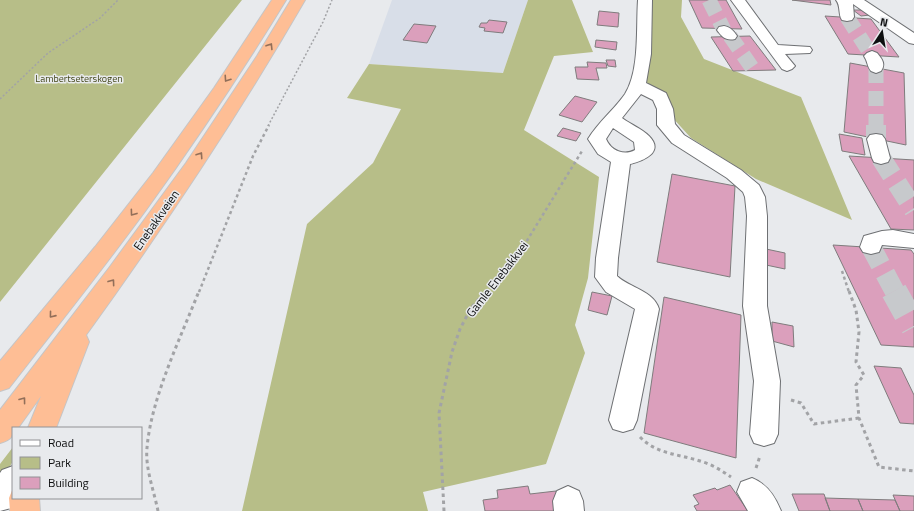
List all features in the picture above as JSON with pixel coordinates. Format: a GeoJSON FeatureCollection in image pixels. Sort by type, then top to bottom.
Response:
{"type":"FeatureCollection","features":[{"type":"Feature","properties":{"kind":"highway","name":"Enebakkveien"},"geometry":{"type":"LineString","coordinates":[[0,380],[118,233],[156,182],[247,50],[279,0]]}},
{"type":"Feature","properties":{"kind":"highway","name":"Enebakkveien"},"geometry":{"type":"LineString","coordinates":[[0,432],[89,314],[145,236],[212,138],[298,0]]}},
{"type":"Feature","properties":{"kind":"highway"},"geometry":{"type":"LineString","coordinates":[[42,427],[89,314]]}},
{"type":"Feature","properties":{"kind":"highway"},"geometry":{"type":"LineString","coordinates":[[24,499],[25,511]]}},
{"type":"Feature","properties":{"kind":"street"},"geometry":{"type":"LineString","coordinates":[[611,119],[642,139],[645,145],[644,152],[637,157],[627,159],[621,158],[602,150],[597,139],[606,125],[611,119],[622,108],[637,85],[643,53],[645,0]]}},
{"type":"Feature","properties":{"kind":"street"},"geometry":{"type":"LineString","coordinates":[[738,0],[787,66]]}},
{"type":"Feature","properties":{"kind":"street"},"geometry":{"type":"LineString","coordinates":[[843,0],[846,3],[847,17]]}},
{"type":"Feature","properties":{"kind":"street"},"geometry":{"type":"LineString","coordinates":[[855,0],[914,40]]}},
{"type":"Feature","properties":{"kind":"street"},"geometry":{"type":"LineString","coordinates":[[775,50],[805,50]]}},
{"type":"Feature","properties":{"kind":"street"},"geometry":{"type":"LineString","coordinates":[[637,85],[660,97],[665,109],[666,125],[678,139],[734,174],[752,189],[755,197],[757,216],[755,306],[767,381],[764,434]]}},
{"type":"Feature","properties":{"kind":"street"},"geometry":{"type":"LineString","coordinates":[[876,139],[881,158]]}},
{"type":"Feature","properties":{"kind":"street"},"geometry":{"type":"LineString","coordinates":[[621,158],[605,275],[610,282],[619,289],[640,299],[646,305],[647,309],[623,420]]}},
{"type":"Feature","properties":{"kind":"street"},"geometry":{"type":"LineString","coordinates":[[871,247],[872,241],[876,238],[884,237],[914,241]]}},
{"type":"Feature","properties":{"kind":"street"},"geometry":{"type":"LineString","coordinates":[[0,498],[12,481]]}},
{"type":"Feature","properties":{"kind":"path"},"geometry":{"type":"LineString","coordinates":[[0,98],[48,54],[100,18],[118,0]]}},
{"type":"Feature","properties":{"kind":"path"},"geometry":{"type":"LineString","coordinates":[[158,511],[150,475],[147,449],[151,424],[161,390],[253,156],[323,22],[332,0]]}},
{"type":"Feature","properties":{"kind":"path","name":"Gamle Enebakkvei"},"geometry":{"type":"LineString","coordinates":[[444,511],[439,413],[452,352],[460,329],[471,308],[520,252],[582,151],[592,140],[597,139]]}},
{"type":"Feature","properties":{"kind":"path"},"geometry":{"type":"LineString","coordinates":[[842,271],[856,310],[859,332],[856,362],[864,375],[856,385],[859,418],[879,467],[914,471]]}},
{"type":"Feature","properties":{"kind":"path"},"geometry":{"type":"LineString","coordinates":[[766,391],[800,403],[814,424],[859,418]]}},
{"type":"Feature","properties":{"kind":"path"},"geometry":{"type":"LineString","coordinates":[[623,420],[644,442],[658,449],[703,462],[719,469],[759,501]]}},
{"type":"Feature","properties":{"kind":"shaded area"},"geometry":{"type":"Polygon","coordinates":[[[392,0],[528,0],[503,73],[369,64],[392,0]]]}},
{"type":"Feature","properties":{"kind":"green space","name":"Lambertseterskogen"},"geometry":{"type":"Polygon","coordinates":[[[0,0],[242,0],[0,302],[0,0]]]}},
{"type":"Feature","properties":{"kind":"green space"},"geometry":{"type":"Polygon","coordinates":[[[528,0],[572,0],[593,52],[554,56],[524,130],[599,177],[588,278],[575,325],[585,353],[546,464],[423,492],[428,511],[242,511],[307,224],[373,163],[401,109],[347,98],[369,64],[503,73],[528,0]]]}},
{"type":"Feature","properties":{"kind":"green space"},"geometry":{"type":"Polygon","coordinates":[[[651,0],[682,0],[681,17],[704,59],[801,97],[852,220],[756,179],[691,138],[642,84],[651,0]]]}},
{"type":"Feature","properties":{"kind":"green space"},"geometry":{"type":"Polygon","coordinates":[[[12,448],[12,463],[0,484],[0,464],[12,448]]]}},
{"type":"Feature","properties":{"kind":"building"},"geometry":{"type":"Polygon","coordinates":[[[689,0],[726,0],[742,29],[702,28],[689,0]]]}},
{"type":"Feature","properties":{"kind":"building"},"geometry":{"type":"Polygon","coordinates":[[[792,0],[830,0],[831,5],[792,0]]]}},
{"type":"Feature","properties":{"kind":"building"},"geometry":{"type":"Polygon","coordinates":[[[853,10],[862,10],[870,15],[861,16],[853,10]]]}},
{"type":"Feature","properties":{"kind":"building"},"geometry":{"type":"Polygon","coordinates":[[[599,11],[619,13],[618,27],[597,25],[599,11]]]}},
{"type":"Feature","properties":{"kind":"building"},"geometry":{"type":"Polygon","coordinates":[[[825,16],[871,19],[899,57],[848,54],[825,16]]]}},
{"type":"Feature","properties":{"kind":"building"},"geometry":{"type":"Polygon","coordinates":[[[489,20],[507,22],[503,33],[484,31],[485,28],[479,27],[481,23],[487,23],[489,20]]]}},
{"type":"Feature","properties":{"kind":"building"},"geometry":{"type":"Polygon","coordinates":[[[414,24],[436,26],[427,43],[403,40],[414,24]]]}},
{"type":"Feature","properties":{"kind":"building"},"geometry":{"type":"Polygon","coordinates":[[[750,36],[776,70],[733,71],[711,37],[750,36]]]}},
{"type":"Feature","properties":{"kind":"building"},"geometry":{"type":"Polygon","coordinates":[[[596,40],[617,42],[616,50],[595,47],[596,40]]]}},
{"type":"Feature","properties":{"kind":"building"},"geometry":{"type":"Polygon","coordinates":[[[606,60],[615,60],[616,67],[608,66],[606,60]]]}},
{"type":"Feature","properties":{"kind":"building"},"geometry":{"type":"Polygon","coordinates":[[[587,62],[606,63],[607,68],[596,68],[599,80],[577,79],[575,67],[588,67],[587,62]]]}},
{"type":"Feature","properties":{"kind":"building"},"geometry":{"type":"Polygon","coordinates":[[[850,63],[904,73],[906,145],[844,132],[850,63]]]}},
{"type":"Feature","properties":{"kind":"building"},"geometry":{"type":"Polygon","coordinates":[[[575,96],[597,102],[582,122],[559,115],[575,96]]]}},
{"type":"Feature","properties":{"kind":"building"},"geometry":{"type":"Polygon","coordinates":[[[563,128],[581,133],[576,141],[557,136],[563,128]]]}},
{"type":"Feature","properties":{"kind":"building"},"geometry":{"type":"Polygon","coordinates":[[[839,134],[862,138],[865,155],[842,151],[839,134]]]}},
{"type":"Feature","properties":{"kind":"building"},"geometry":{"type":"Polygon","coordinates":[[[849,156],[914,160],[914,230],[891,229],[849,156]]]}},
{"type":"Feature","properties":{"kind":"building"},"geometry":{"type":"Polygon","coordinates":[[[672,174],[735,186],[730,277],[657,262],[672,174]]]}},
{"type":"Feature","properties":{"kind":"building"},"geometry":{"type":"Polygon","coordinates":[[[833,245],[911,250],[914,254],[914,347],[881,345],[833,245]]]}},
{"type":"Feature","properties":{"kind":"building"},"geometry":{"type":"Polygon","coordinates":[[[766,249],[785,253],[785,269],[766,265],[766,249]]]}},
{"type":"Feature","properties":{"kind":"building"},"geometry":{"type":"Polygon","coordinates":[[[592,292],[612,296],[607,315],[588,310],[592,292]]]}},
{"type":"Feature","properties":{"kind":"building"},"geometry":{"type":"Polygon","coordinates":[[[664,297],[741,315],[736,458],[644,433],[664,297]]]}},
{"type":"Feature","properties":{"kind":"building"},"geometry":{"type":"Polygon","coordinates":[[[772,322],[793,326],[794,347],[772,341],[772,322]]]}},
{"type":"Feature","properties":{"kind":"building"},"geometry":{"type":"Polygon","coordinates":[[[874,366],[901,368],[914,395],[914,424],[900,423],[874,366]]]}},
{"type":"Feature","properties":{"kind":"building"},"geometry":{"type":"Polygon","coordinates":[[[730,485],[748,511],[697,511],[694,506],[699,504],[693,495],[715,488],[717,490],[730,485]]]}},
{"type":"Feature","properties":{"kind":"building"},"geometry":{"type":"Polygon","coordinates":[[[528,486],[530,494],[556,491],[562,511],[485,511],[483,500],[498,498],[497,490],[528,486]]]}},
{"type":"Feature","properties":{"kind":"building"},"geometry":{"type":"Polygon","coordinates":[[[792,494],[824,494],[830,511],[799,511],[792,494]]]}},
{"type":"Feature","properties":{"kind":"building"},"geometry":{"type":"Polygon","coordinates":[[[893,495],[914,496],[914,511],[900,511],[893,495]]]}},
{"type":"Feature","properties":{"kind":"building"},"geometry":{"type":"Polygon","coordinates":[[[825,498],[858,499],[863,511],[830,511],[825,498]]]}},
{"type":"Feature","properties":{"kind":"building"},"geometry":{"type":"Polygon","coordinates":[[[858,499],[895,500],[900,511],[863,511],[858,499]]]}},
{"type":"Feature","properties":{"kind":"tunnel"},"geometry":{"type":"LineString","coordinates":[[709,0],[724,30]]}},
{"type":"Feature","properties":{"kind":"tunnel"},"geometry":{"type":"LineString","coordinates":[[847,17],[872,56]]}},
{"type":"Feature","properties":{"kind":"tunnel"},"geometry":{"type":"LineString","coordinates":[[730,36],[753,69]]}},
{"type":"Feature","properties":{"kind":"tunnel"},"geometry":{"type":"LineString","coordinates":[[876,68],[876,139]]}},
{"type":"Feature","properties":{"kind":"tunnel"},"geometry":{"type":"LineString","coordinates":[[881,158],[914,210]]}},
{"type":"Feature","properties":{"kind":"tunnel"},"geometry":{"type":"LineString","coordinates":[[871,247],[895,292]]}},
{"type":"Feature","properties":{"kind":"tunnel"},"geometry":{"type":"LineString","coordinates":[[894,291],[914,327]]}}]}
